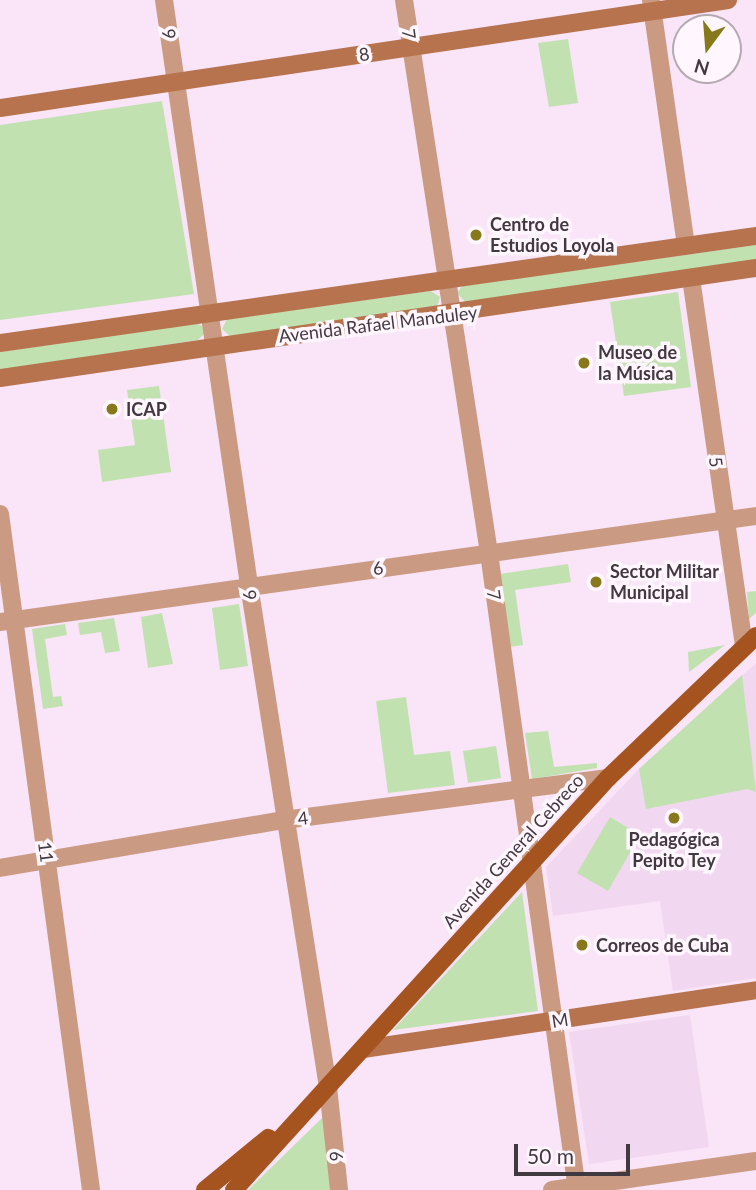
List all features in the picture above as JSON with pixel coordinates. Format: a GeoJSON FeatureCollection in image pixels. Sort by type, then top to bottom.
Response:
{"type":"FeatureCollection","features":[{"type":"Feature","properties":{"kind":"main road","name":"8"},"geometry":{"type":"LineString","coordinates":[[0,108],[176,83],[652,6],[729,0]]}},
{"type":"Feature","properties":{"kind":"main road","name":"Avenida Rafael Manduley"},"geometry":{"type":"LineString","coordinates":[[0,343],[756,236]]}},
{"type":"Feature","properties":{"kind":"main road","name":"Avenida Rafael Manduley"},"geometry":{"type":"LineString","coordinates":[[0,378],[214,344],[450,315],[756,268]]}},
{"type":"Feature","properties":{"kind":"main road","name":"Avenida General Cebreco"},"geometry":{"type":"LineString","coordinates":[[234,1190],[608,778],[750,641]]}},
{"type":"Feature","properties":{"kind":"main road","name":"M"},"geometry":{"type":"LineString","coordinates":[[363,1049],[756,990]]}},
{"type":"Feature","properties":{"kind":"main road","name":"Avenida General Cebreco"},"geometry":{"type":"LineString","coordinates":[[205,1190],[312,1103]]}},
{"type":"Feature","properties":{"kind":"street","name":"9"},"geometry":{"type":"LineString","coordinates":[[164,0],[248,584],[328,1087],[339,1190]]}},
{"type":"Feature","properties":{"kind":"street","name":"7"},"geometry":{"type":"LineString","coordinates":[[404,0],[450,315],[489,553],[529,863],[577,1188]]}},
{"type":"Feature","properties":{"kind":"street"},"geometry":{"type":"LineString","coordinates":[[652,6],[686,246]]}},
{"type":"Feature","properties":{"kind":"street","name":"5"},"geometry":{"type":"LineString","coordinates":[[691,278],[724,520],[750,641]]}},
{"type":"Feature","properties":{"kind":"street","name":"11"},"geometry":{"type":"LineString","coordinates":[[0,514],[8,621],[47,861],[91,1190]]}},
{"type":"Feature","properties":{"kind":"street","name":"6"},"geometry":{"type":"LineString","coordinates":[[8,621],[248,584],[756,516]]}},
{"type":"Feature","properties":{"kind":"street","name":"4"},"geometry":{"type":"LineString","coordinates":[[0,868],[284,820],[608,778]]}},
{"type":"Feature","properties":{"kind":"street"},"geometry":{"type":"LineString","coordinates":[[552,1190],[756,1161]]}},
{"type":"Feature","properties":{"kind":"shaded area","name":"Pedagógica Pepito Tey"},"geometry":{"type":"Polygon","coordinates":[[[756,663],[756,978],[673,991],[660,901],[553,916],[546,867],[639,769],[756,663]]]}},
{"type":"Feature","properties":{"kind":"shaded area"},"geometry":{"type":"Polygon","coordinates":[[[690,1015],[709,1147],[589,1164],[569,1032],[690,1015]]]}},
{"type":"Feature","properties":{"kind":"green space"},"geometry":{"type":"Polygon","coordinates":[[[568,39],[578,103],[549,107],[538,43],[568,39]]]}},
{"type":"Feature","properties":{"kind":"green space"},"geometry":{"type":"Polygon","coordinates":[[[162,101],[194,294],[0,320],[0,125],[162,101]]]}},
{"type":"Feature","properties":{"kind":"green space"},"geometry":{"type":"Polygon","coordinates":[[[756,245],[756,260],[466,303],[457,293],[462,286],[756,245]]]}},
{"type":"Feature","properties":{"kind":"green space"},"geometry":{"type":"Polygon","coordinates":[[[431,291],[440,297],[437,307],[230,336],[222,329],[227,319],[431,291]]]}},
{"type":"Feature","properties":{"kind":"green space"},"geometry":{"type":"Polygon","coordinates":[[[678,292],[691,387],[624,396],[610,302],[678,292]]]}},
{"type":"Feature","properties":{"kind":"green space"},"geometry":{"type":"Polygon","coordinates":[[[195,323],[203,326],[204,334],[198,340],[0,370],[0,352],[195,323]]]}},
{"type":"Feature","properties":{"kind":"green space"},"geometry":{"type":"Polygon","coordinates":[[[159,386],[171,472],[102,482],[98,450],[135,445],[127,390],[159,386]]]}},
{"type":"Feature","properties":{"kind":"green space"},"geometry":{"type":"Polygon","coordinates":[[[568,564],[571,582],[515,590],[523,645],[510,647],[499,574],[568,564]]]}},
{"type":"Feature","properties":{"kind":"green space"},"geometry":{"type":"Polygon","coordinates":[[[756,591],[756,613],[749,619],[747,592],[756,591]]]}},
{"type":"Feature","properties":{"kind":"green space"},"geometry":{"type":"Polygon","coordinates":[[[239,604],[248,666],[220,670],[212,608],[239,604]]]}},
{"type":"Feature","properties":{"kind":"green space"},"geometry":{"type":"Polygon","coordinates":[[[162,613],[173,664],[148,668],[141,617],[162,613]]]}},
{"type":"Feature","properties":{"kind":"green space"},"geometry":{"type":"Polygon","coordinates":[[[114,618],[120,651],[105,653],[101,632],[80,635],[78,623],[114,618]]]}},
{"type":"Feature","properties":{"kind":"green space"},"geometry":{"type":"Polygon","coordinates":[[[65,624],[67,635],[45,639],[53,697],[61,696],[63,706],[43,709],[32,629],[65,624]]]}},
{"type":"Feature","properties":{"kind":"green space"},"geometry":{"type":"Polygon","coordinates":[[[725,645],[689,672],[688,652],[725,645]]]}},
{"type":"Feature","properties":{"kind":"green space"},"geometry":{"type":"Polygon","coordinates":[[[742,675],[756,792],[747,789],[646,809],[639,769],[742,675]]]}},
{"type":"Feature","properties":{"kind":"green space"},"geometry":{"type":"Polygon","coordinates":[[[406,697],[414,755],[450,751],[455,785],[388,793],[376,701],[406,697]]]}},
{"type":"Feature","properties":{"kind":"green space"},"geometry":{"type":"Polygon","coordinates":[[[548,731],[554,767],[597,763],[597,768],[532,779],[525,733],[548,731]]]}},
{"type":"Feature","properties":{"kind":"green space"},"geometry":{"type":"Polygon","coordinates":[[[496,746],[501,778],[468,783],[463,751],[496,746]]]}},
{"type":"Feature","properties":{"kind":"green space"},"geometry":{"type":"Polygon","coordinates":[[[610,817],[640,835],[608,891],[577,873],[610,817]]]}},
{"type":"Feature","properties":{"kind":"green space"},"geometry":{"type":"Polygon","coordinates":[[[522,892],[538,1011],[393,1030],[522,892]]]}},
{"type":"Feature","properties":{"kind":"green space"},"geometry":{"type":"Polygon","coordinates":[[[323,1117],[332,1190],[248,1190],[323,1117]]]}},
{"type":"Feature","properties":{"kind":"place","name":"Centro de Estudios Loyola"},"geometry":{"type":"Point","coordinates":[476,235]}},
{"type":"Feature","properties":{"kind":"place","name":"Museo de la Música"},"geometry":{"type":"Point","coordinates":[584,363]}},
{"type":"Feature","properties":{"kind":"place","name":"ICAP"},"geometry":{"type":"Point","coordinates":[112,409]}},
{"type":"Feature","properties":{"kind":"place","name":"Sector Militar Municipal"},"geometry":{"type":"Point","coordinates":[596,582]}},
{"type":"Feature","properties":{"kind":"place","name":"Pedagógica Pepito Tey"},"geometry":{"type":"Point","coordinates":[674,818]}},
{"type":"Feature","properties":{"kind":"place","name":"Correos de Cuba"},"geometry":{"type":"Point","coordinates":[582,945]}}]}
